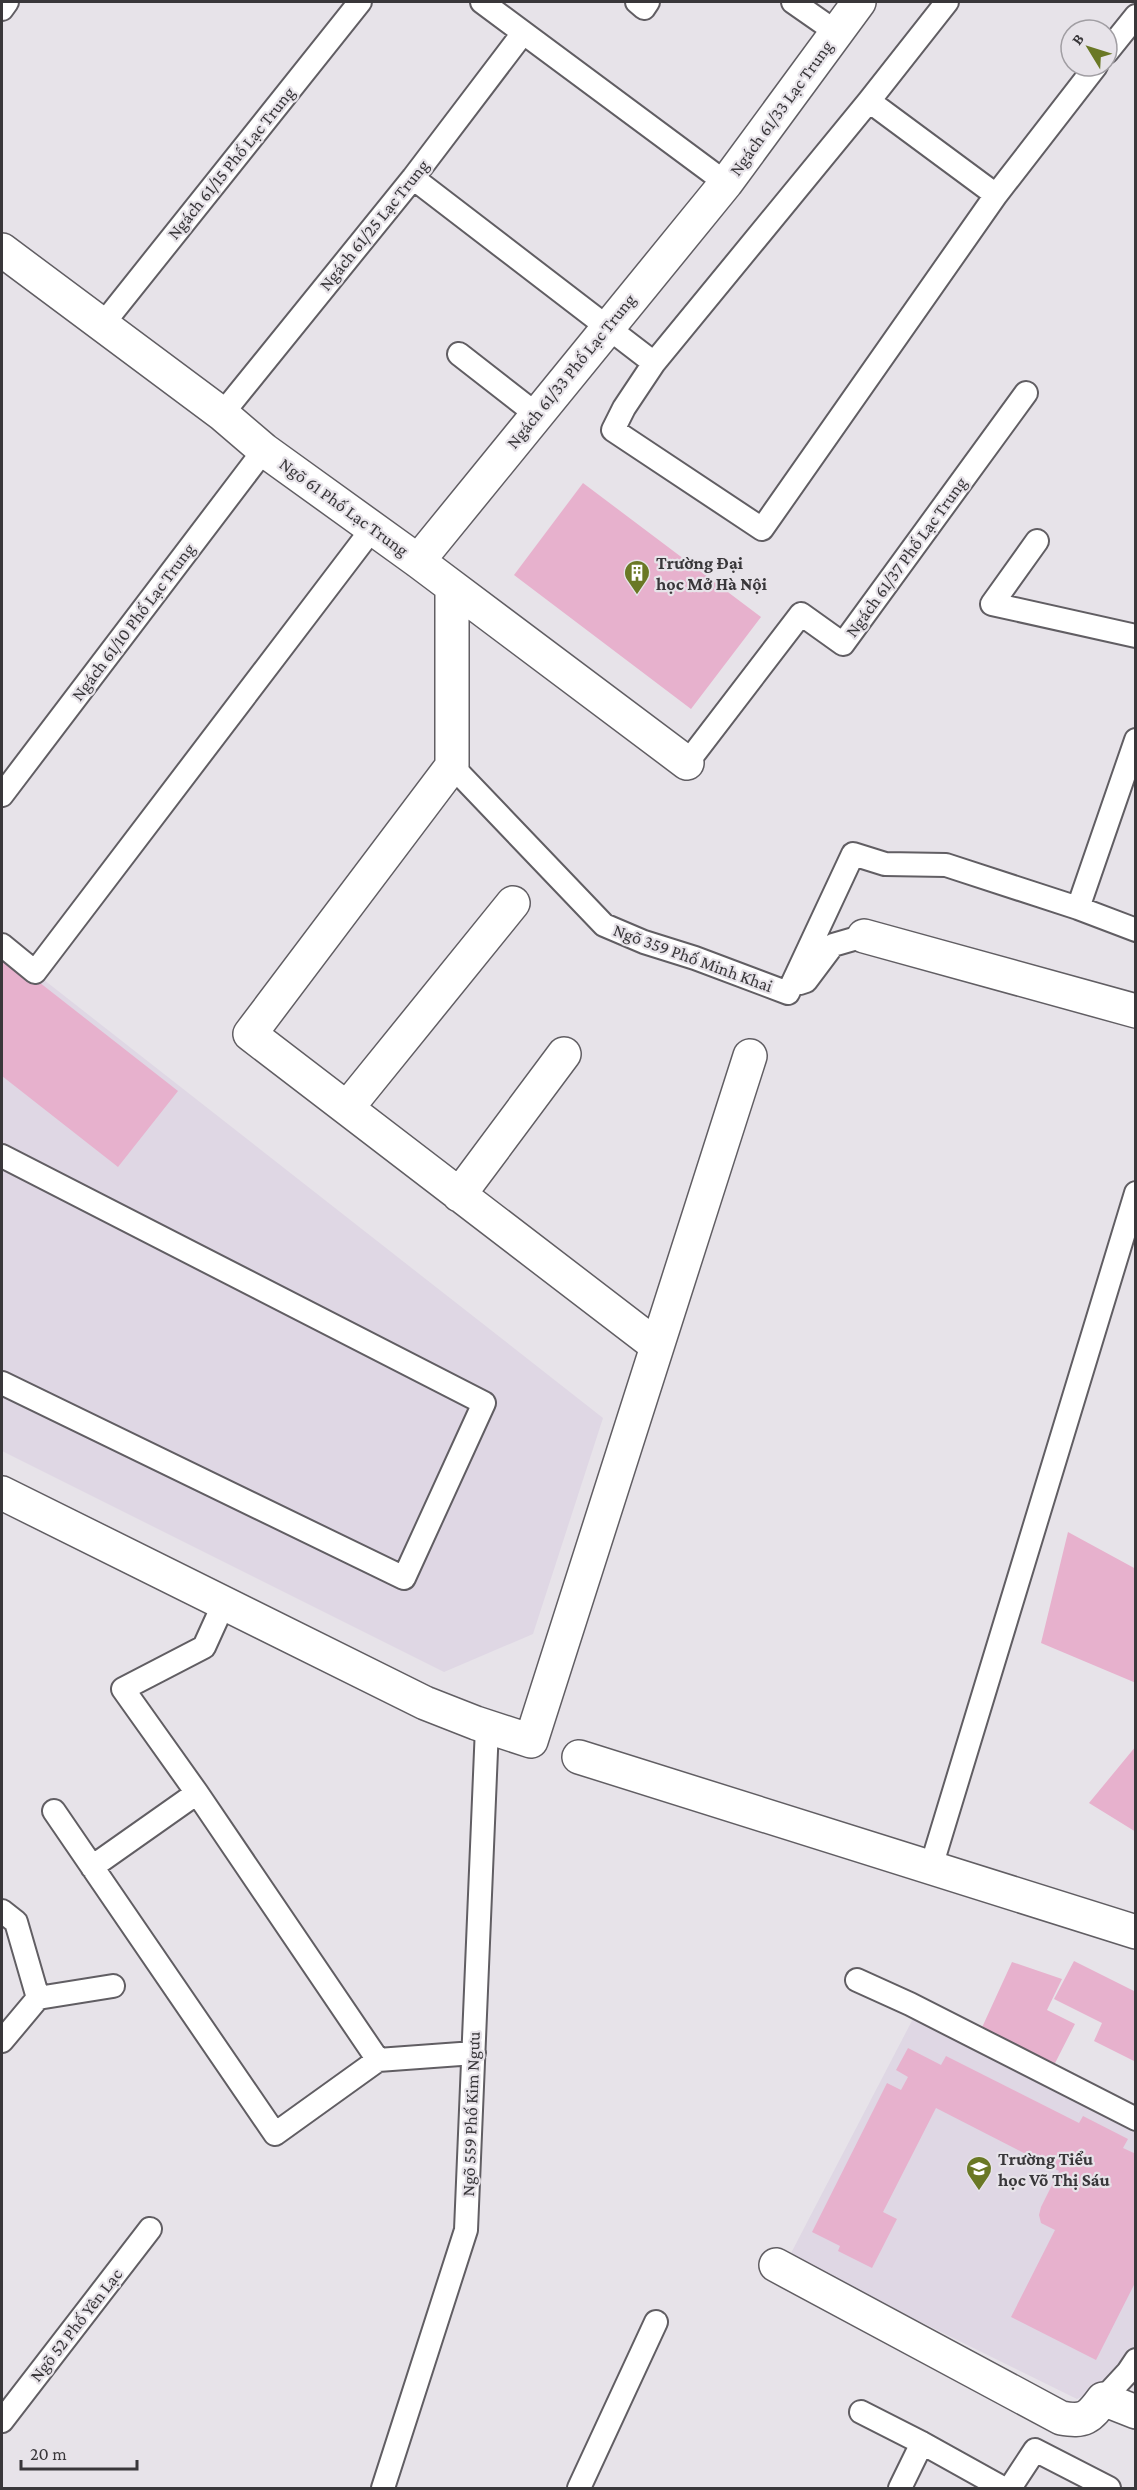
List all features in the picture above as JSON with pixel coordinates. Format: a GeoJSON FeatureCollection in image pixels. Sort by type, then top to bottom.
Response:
{"type":"FeatureCollection","features":[{"type":"Feature","properties":{"kind":"street","name":"Ngách 61/33 Lạc Trung"},"geometry":{"type":"LineString","coordinates":[[726,183],[860,2]]}},
{"type":"Feature","properties":{"kind":"street","name":"Ngách 61/33 Phố Lạc Trung"},"geometry":{"type":"LineString","coordinates":[[418,561],[726,183]]}},
{"type":"Feature","properties":{"kind":"street","name":"Ngõ 61 Phố Lạc Trung"},"geometry":{"type":"LineString","coordinates":[[2,252],[103,324],[222,414],[264,450],[418,561],[687,763]]}},
{"type":"Feature","properties":{"kind":"street"},"geometry":{"type":"LineString","coordinates":[[452,587],[452,766],[250,1034],[657,1346]]}},
{"type":"Feature","properties":{"kind":"street"},"geometry":{"type":"LineString","coordinates":[[348,1108],[513,903]]}},
{"type":"Feature","properties":{"kind":"street"},"geometry":{"type":"LineString","coordinates":[[864,936],[1136,1011]]}},
{"type":"Feature","properties":{"kind":"street"},"geometry":{"type":"LineString","coordinates":[[459,1195],[564,1054]]}},
{"type":"Feature","properties":{"kind":"street"},"geometry":{"type":"LineString","coordinates":[[2,1493],[425,1703],[531,1741],[750,1056]]}},
{"type":"Feature","properties":{"kind":"street"},"geometry":{"type":"LineString","coordinates":[[579,1757],[1136,1932]]}},
{"type":"Feature","properties":{"kind":"street"},"geometry":{"type":"LineString","coordinates":[[776,2265],[1061,2418],[1078,2421],[1091,2415],[1103,2399],[1136,2412]]}},
{"type":"Feature","properties":{"kind":"lane"},"geometry":{"type":"LineString","coordinates":[[2,9],[7,2]]}},
{"type":"Feature","properties":{"kind":"lane","name":"Ngách 61/15 Phố Lạc Trung"},"geometry":{"type":"LineString","coordinates":[[103,324],[360,2]]}},
{"type":"Feature","properties":{"kind":"lane"},"geometry":{"type":"LineString","coordinates":[[482,2],[726,183]]}},
{"type":"Feature","properties":{"kind":"lane"},"geometry":{"type":"LineString","coordinates":[[636,2],[644,8],[648,2]]}},
{"type":"Feature","properties":{"kind":"lane"},"geometry":{"type":"LineString","coordinates":[[793,2],[836,32]]}},
{"type":"Feature","properties":{"kind":"lane"},"geometry":{"type":"LineString","coordinates":[[947,2],[869,101],[654,363],[624,408],[613,430],[762,529],[996,195],[1087,78]]}},
{"type":"Feature","properties":{"kind":"lane"},"geometry":{"type":"LineString","coordinates":[[1119,37],[1136,16]]}},
{"type":"Feature","properties":{"kind":"lane","name":"Ngách 61/25 Lạc Trung"},"geometry":{"type":"LineString","coordinates":[[222,414],[413,178],[523,33]]}},
{"type":"Feature","properties":{"kind":"lane"},"geometry":{"type":"LineString","coordinates":[[869,101],[996,195]]}},
{"type":"Feature","properties":{"kind":"lane"},"geometry":{"type":"LineString","coordinates":[[413,178],[654,363]]}},
{"type":"Feature","properties":{"kind":"lane"},"geometry":{"type":"LineString","coordinates":[[459,354],[536,414]]}},
{"type":"Feature","properties":{"kind":"lane","name":"Ngách 61/37 Phố Lạc Trung"},"geometry":{"type":"LineString","coordinates":[[687,763],[801,614],[843,644],[1026,393]]}},
{"type":"Feature","properties":{"kind":"lane","name":"Ngách 61/10 Phố Lạc Trung"},"geometry":{"type":"LineString","coordinates":[[2,795],[264,450]]}},
{"type":"Feature","properties":{"kind":"lane"},"geometry":{"type":"LineString","coordinates":[[2,945],[35,972],[372,529]]}},
{"type":"Feature","properties":{"kind":"lane"},"geometry":{"type":"LineString","coordinates":[[1037,540],[992,604],[1136,636]]}},
{"type":"Feature","properties":{"kind":"lane"},"geometry":{"type":"LineString","coordinates":[[1136,741],[1078,908],[1136,930]]}},
{"type":"Feature","properties":{"kind":"lane","name":"Ngõ 359 Phố Minh Khai"},"geometry":{"type":"LineString","coordinates":[[452,766],[604,925],[644,942],[695,958],[788,993],[853,854],[885,864],[946,865],[1078,908]]}},
{"type":"Feature","properties":{"kind":"lane"},"geometry":{"type":"LineString","coordinates":[[792,985],[806,981],[833,945],[864,936]]}},
{"type":"Feature","properties":{"kind":"lane"},"geometry":{"type":"LineString","coordinates":[[2,1156],[484,1403],[404,1578],[2,1383]]}},
{"type":"Feature","properties":{"kind":"lane"},"geometry":{"type":"LineString","coordinates":[[931,1867],[1136,1193]]}},
{"type":"Feature","properties":{"kind":"lane"},"geometry":{"type":"LineString","coordinates":[[224,1603],[204,1647],[123,1689],[197,1793],[378,2060]]}},
{"type":"Feature","properties":{"kind":"lane","name":"Ngõ 559 Phố Kim Ngưu"},"geometry":{"type":"LineString","coordinates":[[382,2488],[466,2230],[487,1727]]}},
{"type":"Feature","properties":{"kind":"lane"},"geometry":{"type":"LineString","coordinates":[[92,1867],[197,1793]]}},
{"type":"Feature","properties":{"kind":"lane"},"geometry":{"type":"LineString","coordinates":[[54,1811],[274,2134],[378,2060],[474,2053]]}},
{"type":"Feature","properties":{"kind":"lane"},"geometry":{"type":"LineString","coordinates":[[2,1911],[16,1922],[38,1998]]}},
{"type":"Feature","properties":{"kind":"lane"},"geometry":{"type":"LineString","coordinates":[[857,1980],[910,2004],[1136,2119]]}},
{"type":"Feature","properties":{"kind":"lane"},"geometry":{"type":"LineString","coordinates":[[2,2041],[38,1998],[113,1986]]}},
{"type":"Feature","properties":{"kind":"lane","name":"Ngõ 52 Phố Yên Lạc"},"geometry":{"type":"LineString","coordinates":[[2,2421],[150,2229]]}},
{"type":"Feature","properties":{"kind":"lane"},"geometry":{"type":"LineString","coordinates":[[579,2488],[656,2322]]}},
{"type":"Feature","properties":{"kind":"lane"},"geometry":{"type":"LineString","coordinates":[[1103,2399],[1136,2360]]}},
{"type":"Feature","properties":{"kind":"lane"},"geometry":{"type":"LineString","coordinates":[[861,2412],[1003,2488]]}},
{"type":"Feature","properties":{"kind":"lane"},"geometry":{"type":"LineString","coordinates":[[900,2488],[921,2443]]}},
{"type":"Feature","properties":{"kind":"lane"},"geometry":{"type":"LineString","coordinates":[[1010,2488],[1035,2450],[1108,2488]]}},
{"type":"Feature","properties":{"kind":"shaded area"},"geometry":{"type":"Polygon","coordinates":[[[2,947],[603,1418],[533,1634],[444,1672],[2,1451],[2,947]]]}},
{"type":"Feature","properties":{"kind":"shaded area","name":"Trường Tiểu học Võ Thị Sáu"},"geometry":{"type":"Polygon","coordinates":[[[916,2013],[1135,2126],[1135,2345],[1104,2386],[1077,2399],[789,2257],[916,2013]]]}},
{"type":"Feature","properties":{"kind":"building","name":"Trường Đại học Mở Hà Nội"},"geometry":{"type":"Polygon","coordinates":[[[583,483],[761,617],[691,709],[514,575],[583,483]]]}},
{"type":"Feature","properties":{"kind":"building"},"geometry":{"type":"Polygon","coordinates":[[[7,957],[178,1091],[118,1167],[2,1076],[2,964],[7,957]]]}},
{"type":"Feature","properties":{"kind":"building"},"geometry":{"type":"Polygon","coordinates":[[[1068,1532],[1136,1569],[1136,1683],[1041,1643],[1068,1532]]]}},
{"type":"Feature","properties":{"kind":"building"},"geometry":{"type":"Polygon","coordinates":[[[1136,1746],[1136,1832],[1089,1803],[1136,1746]]]}},
{"type":"Feature","properties":{"kind":"building"},"geometry":{"type":"Polygon","coordinates":[[[1074,1961],[1136,1992],[1136,2062],[1094,2041],[1102,2023],[1054,1999],[1074,1961]]]}},
{"type":"Feature","properties":{"kind":"building"},"geometry":{"type":"Polygon","coordinates":[[[1012,1962],[1062,1979],[1047,2010],[1075,2024],[1051,2071],[979,2034],[1012,1962]]]}},
{"type":"Feature","properties":{"kind":"building"},"geometry":{"type":"Polygon","coordinates":[[[908,2048],[941,2065],[946,2056],[1079,2123],[1083,2116],[1128,2139],[1123,2148],[1136,2154],[1136,2281],[1096,2360],[1011,2317],[1055,2230],[1041,2223],[1039,2215],[1059,2171],[936,2108],[883,2212],[897,2219],[872,2268],[838,2251],[840,2246],[812,2232],[887,2083],[901,2090],[908,2077],[896,2070],[908,2048]]]}},
{"type":"Feature","properties":{"kind":"place","name":"Trường Đại học Mở Hà Nội"},"geometry":{"type":"Point","coordinates":[637,596]}},
{"type":"Feature","properties":{"kind":"place","name":"Trường Tiểu học Võ Thị Sáu"},"geometry":{"type":"Point","coordinates":[979,2192]}}]}
